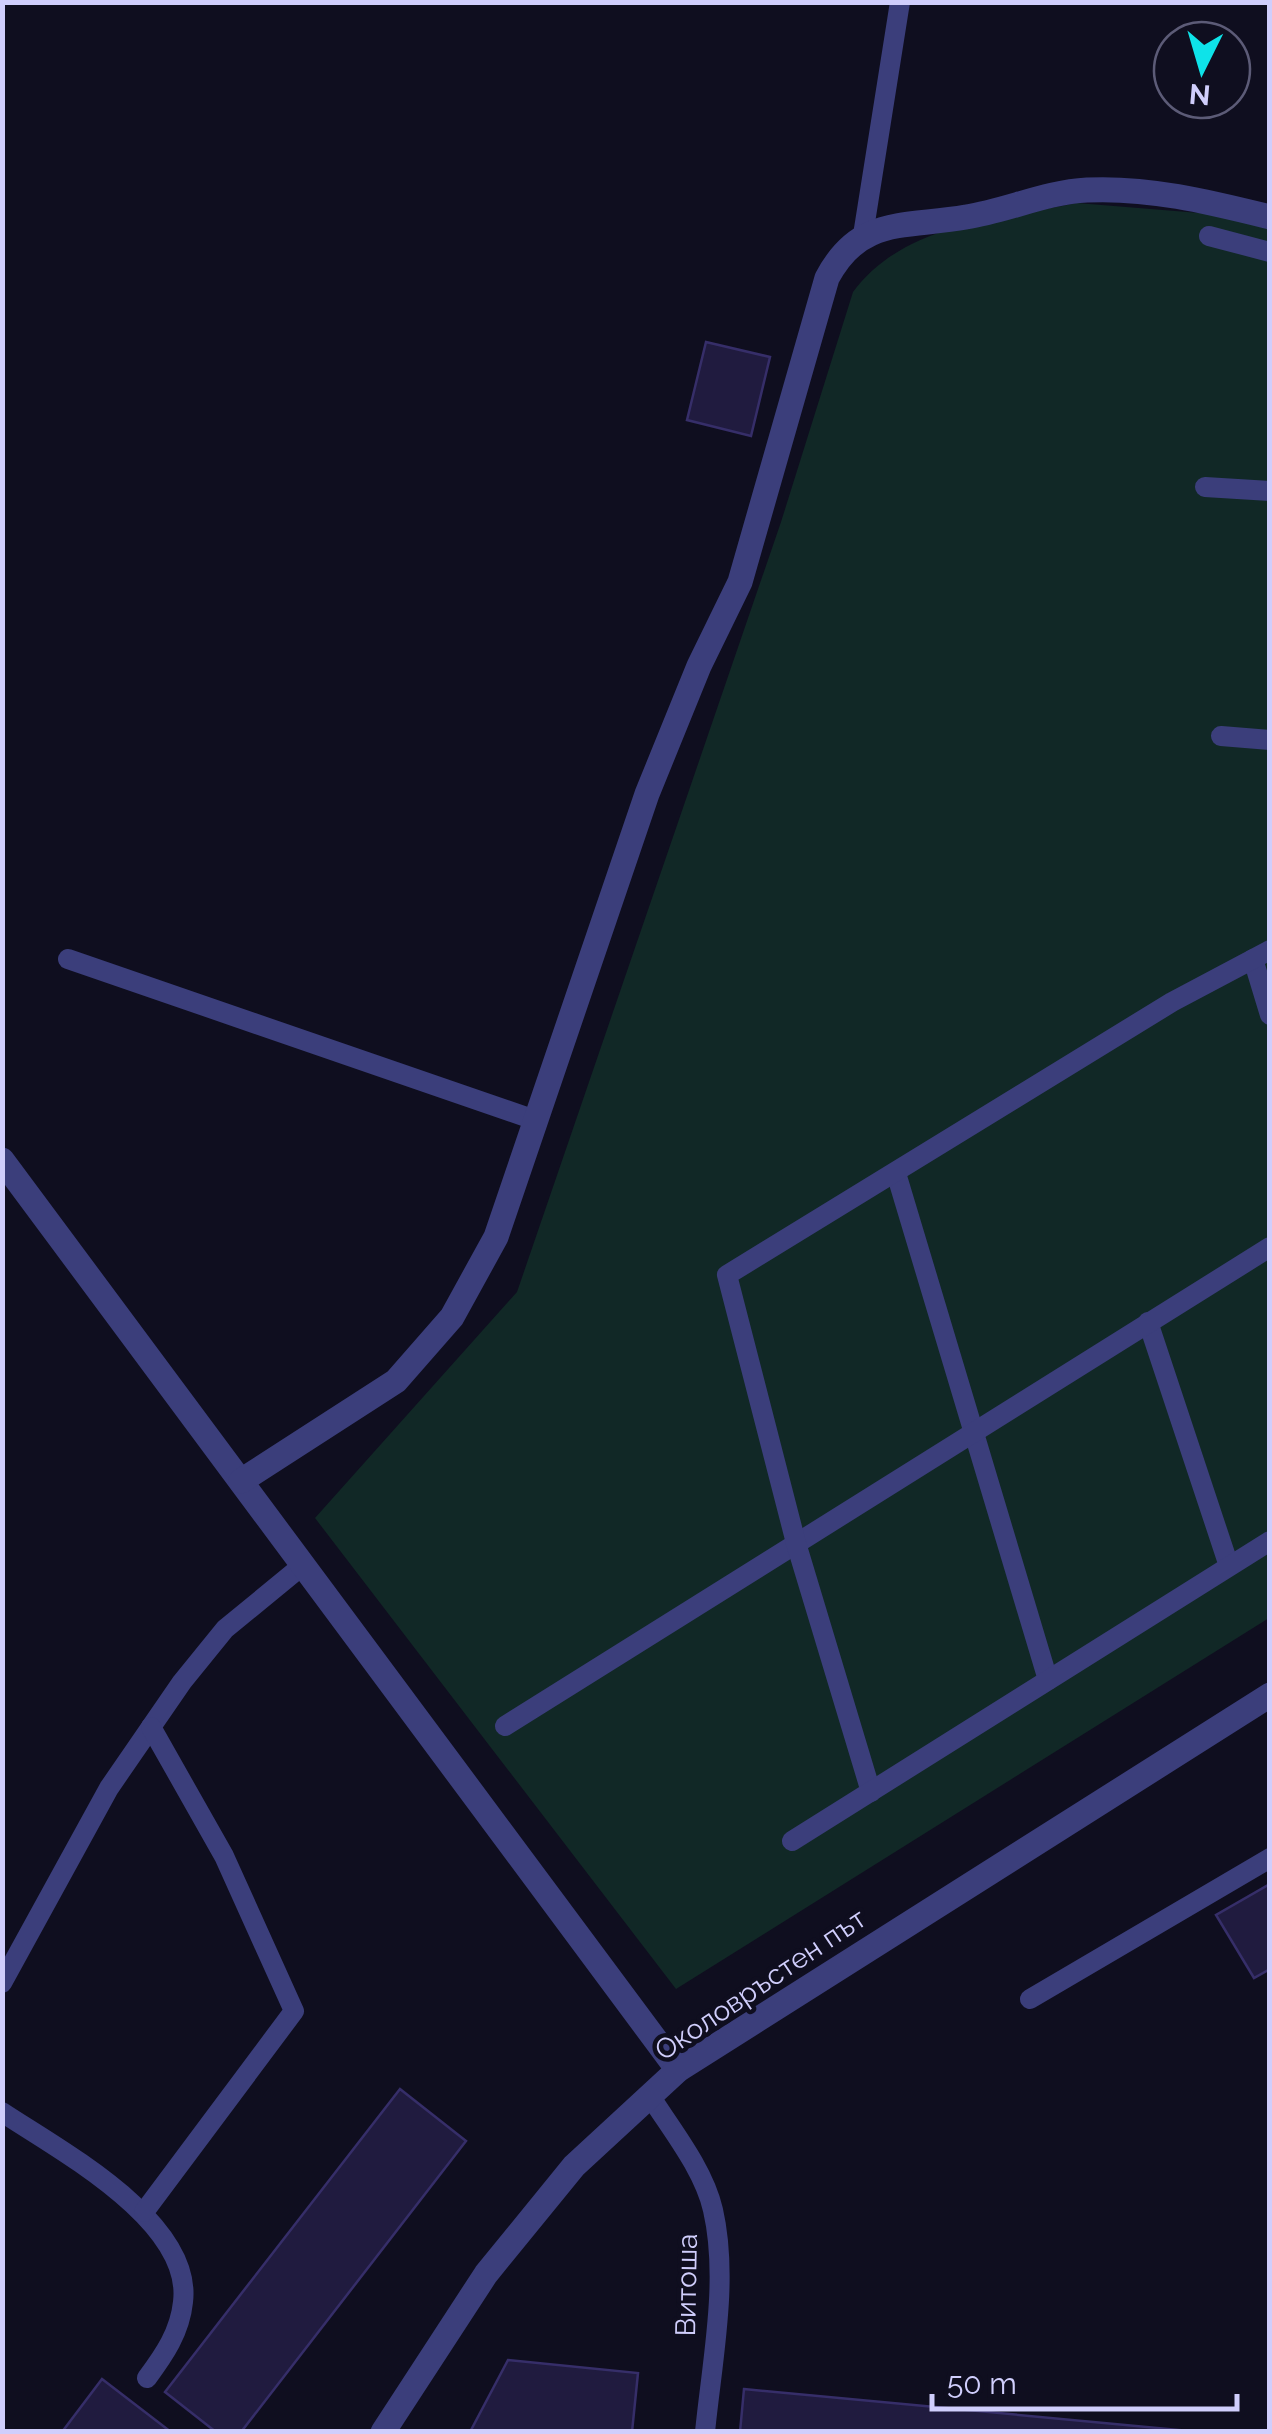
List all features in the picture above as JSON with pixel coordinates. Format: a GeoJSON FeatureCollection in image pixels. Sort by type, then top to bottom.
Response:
{"type":"FeatureCollection","features":[{"type":"Feature","properties":{"kind":"street"},"geometry":{"type":"LineString","coordinates":[[241,1481],[396,1381],[452,1317],[496,1237],[646,794],[699,666],[740,582],[827,278],[842,252],[863,234],[968,217],[1084,190],[1169,193],[1270,216]]}},
{"type":"Feature","properties":{"kind":"street"},"geometry":{"type":"LineString","coordinates":[[2,1160],[678,2070]]}},
{"type":"Feature","properties":{"kind":"street","name":"Околовръстен път"},"geometry":{"type":"LineString","coordinates":[[383,2432],[486,2274],[574,2166],[678,2070],[1270,1695]]}},
{"type":"Feature","properties":{"kind":"lane"},"geometry":{"type":"LineString","coordinates":[[863,234],[900,2]]}},
{"type":"Feature","properties":{"kind":"lane"},"geometry":{"type":"LineString","coordinates":[[1209,236],[1270,252]]}},
{"type":"Feature","properties":{"kind":"lane"},"geometry":{"type":"LineString","coordinates":[[1205,487],[1270,491]]}},
{"type":"Feature","properties":{"kind":"lane"},"geometry":{"type":"LineString","coordinates":[[1220,736],[1270,740]]}},
{"type":"Feature","properties":{"kind":"lane"},"geometry":{"type":"LineString","coordinates":[[871,1792],[796,1543],[728,1275],[1172,1002],[1261,955],[1270,1015]]}},
{"type":"Feature","properties":{"kind":"lane"},"geometry":{"type":"LineString","coordinates":[[68,959],[535,1120]]}},
{"type":"Feature","properties":{"kind":"lane"},"geometry":{"type":"LineString","coordinates":[[896,1173],[1048,1680]]}},
{"type":"Feature","properties":{"kind":"lane"},"geometry":{"type":"LineString","coordinates":[[505,1726],[1270,1246]]}},
{"type":"Feature","properties":{"kind":"lane"},"geometry":{"type":"LineString","coordinates":[[1148,1322],[1229,1566]]}},
{"type":"Feature","properties":{"kind":"lane"},"geometry":{"type":"LineString","coordinates":[[792,1842],[1270,1541]]}},
{"type":"Feature","properties":{"kind":"lane"},"geometry":{"type":"LineString","coordinates":[[2,1983],[109,1788],[150,1728],[225,1629],[303,1565]]}},
{"type":"Feature","properties":{"kind":"lane"},"geometry":{"type":"LineString","coordinates":[[144,2212],[294,2010],[224,1856],[150,1728]]}},
{"type":"Feature","properties":{"kind":"lane"},"geometry":{"type":"LineString","coordinates":[[1030,1998],[1270,1858]]}},
{"type":"Feature","properties":{"kind":"lane","name":"Витоша"},"geometry":{"type":"LineString","coordinates":[[650,2096],[685,2150],[712,2207],[719,2258],[705,2432]]}},
{"type":"Feature","properties":{"kind":"lane"},"geometry":{"type":"LineString","coordinates":[[2,2112],[144,2212],[177,2262],[184,2300],[171,2345],[146,2378]]}},
{"type":"Feature","properties":{"kind":"green space"},"geometry":{"type":"Polygon","coordinates":[[[1077,203],[1224,215],[1269,226],[1269,1618],[676,1989],[315,1518],[517,1292],[781,522],[853,292],[874,269],[926,238],[985,220],[1077,203]]]}},
{"type":"Feature","properties":{"kind":"building"},"geometry":{"type":"Polygon","coordinates":[[[706,342],[770,357],[751,436],[687,420],[706,342]]]}},
{"type":"Feature","properties":{"kind":"building"},"geometry":{"type":"Polygon","coordinates":[[[1270,1884],[1270,1969],[1254,1978],[1216,1915],[1270,1884]]]}},
{"type":"Feature","properties":{"kind":"building"},"geometry":{"type":"Polygon","coordinates":[[[400,2089],[466,2141],[241,2432],[216,2432],[165,2392],[400,2089]]]}},
{"type":"Feature","properties":{"kind":"building"},"geometry":{"type":"Polygon","coordinates":[[[508,2360],[638,2373],[632,2432],[470,2432],[508,2360]]]}},
{"type":"Feature","properties":{"kind":"building"},"geometry":{"type":"Polygon","coordinates":[[[102,2379],[171,2432],[62,2432],[102,2379]]]}},
{"type":"Feature","properties":{"kind":"building"},"geometry":{"type":"Polygon","coordinates":[[[744,2389],[1200,2432],[740,2432],[744,2389]]]}}]}
